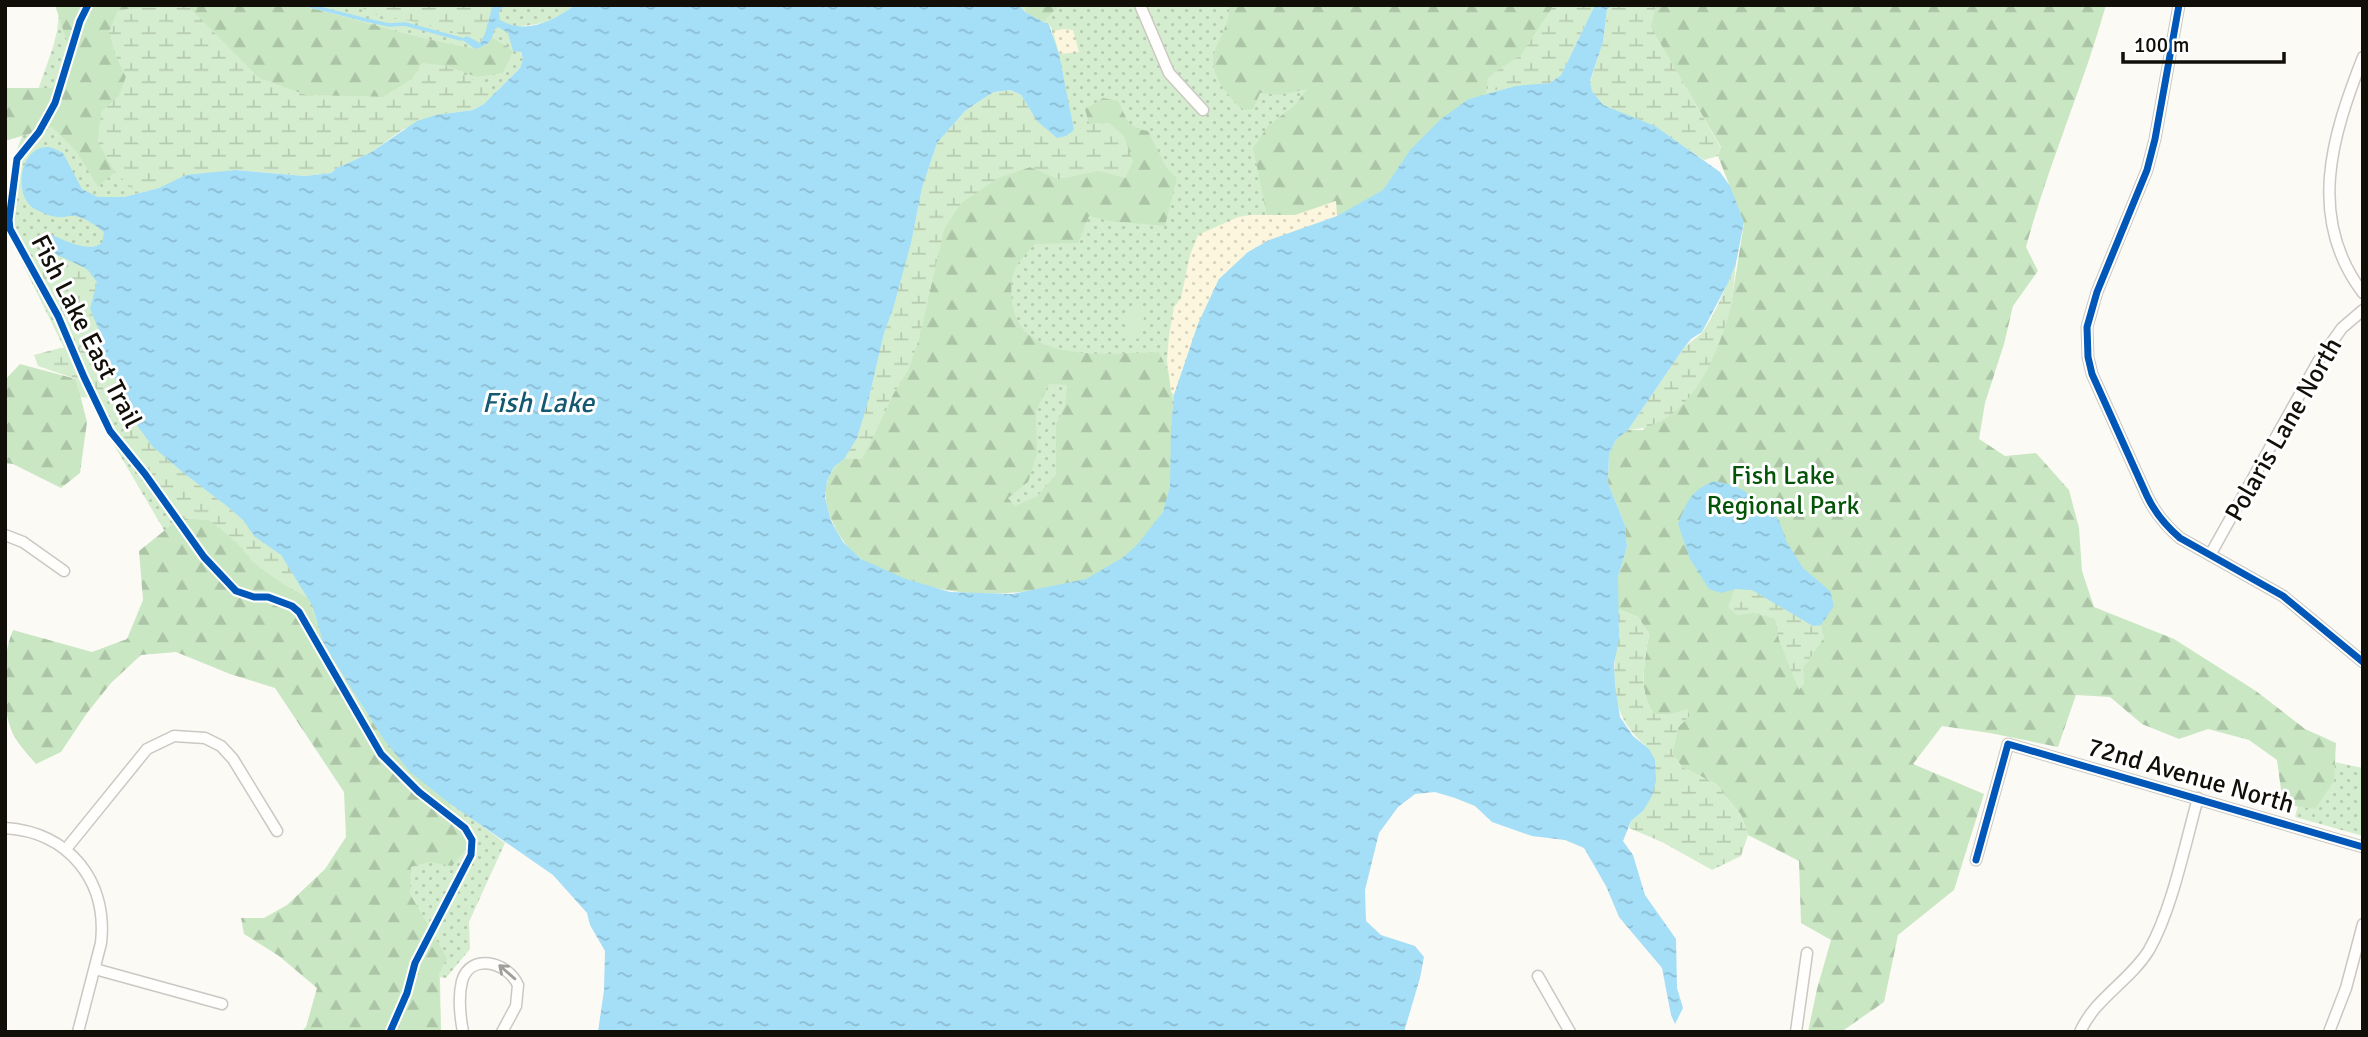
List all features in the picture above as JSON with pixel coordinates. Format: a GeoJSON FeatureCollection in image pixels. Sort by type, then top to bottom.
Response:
{"type":"FeatureCollection","features":[{"type":"Feature","properties":{"kind":"street"},"geometry":{"type":"LineString","coordinates":[[1140,5],[1168,74],[1203,110]]}},
{"type":"Feature","properties":{"kind":"street"},"geometry":{"type":"LineString","coordinates":[[2179,5],[2147,170],[2091,309],[2088,357],[2096,383],[2154,509],[2169,528],[2180,538],[2283,596],[2363,662]]}},
{"type":"Feature","properties":{"kind":"street"},"geometry":{"type":"LineString","coordinates":[[2363,57],[2336,134],[2329,213],[2338,248],[2350,274],[2363,293]]}},
{"type":"Feature","properties":{"kind":"street","name":"Polaris Lane North"},"geometry":{"type":"LineString","coordinates":[[2210,555],[2326,348],[2342,328],[2363,310]]}},
{"type":"Feature","properties":{"kind":"street"},"geometry":{"type":"LineString","coordinates":[[5,535],[23,542],[64,571]]}},
{"type":"Feature","properties":{"kind":"street"},"geometry":{"type":"LineString","coordinates":[[66,849],[136,760],[147,749],[174,736],[205,738],[220,746],[233,759],[277,831]]}},
{"type":"Feature","properties":{"kind":"street","name":"72nd Avenue North"},"geometry":{"type":"LineString","coordinates":[[1976,860],[2008,744],[2363,847]]}},
{"type":"Feature","properties":{"kind":"street"},"geometry":{"type":"LineString","coordinates":[[2080,1032],[2099,1003],[2134,971],[2159,931],[2198,798]]}},
{"type":"Feature","properties":{"kind":"street"},"geometry":{"type":"LineString","coordinates":[[5,828],[35,833],[66,849],[86,872],[99,898],[103,928],[78,1032]]}},
{"type":"Feature","properties":{"kind":"street"},"geometry":{"type":"LineString","coordinates":[[2329,1032],[2346,988],[2363,924]]}},
{"type":"Feature","properties":{"kind":"street"},"geometry":{"type":"LineString","coordinates":[[1796,1032],[1807,953]]}},
{"type":"Feature","properties":{"kind":"street"},"geometry":{"type":"LineString","coordinates":[[463,1032],[460,997],[462,981],[465,974],[485,963],[506,968],[518,985],[516,1006],[502,1032]]}},
{"type":"Feature","properties":{"kind":"street"},"geometry":{"type":"LineString","coordinates":[[95,969],[222,1004]]}},
{"type":"Feature","properties":{"kind":"street"},"geometry":{"type":"LineString","coordinates":[[1538,976],[1570,1032]]}},
{"type":"Feature","properties":{"kind":"green space"},"geometry":{"type":"Polygon","coordinates":[[[55,5],[299,5],[474,49],[486,45],[493,38],[513,51],[503,73],[477,77],[447,66],[412,79],[383,97],[306,95],[259,78],[187,6],[118,10],[115,54],[126,77],[119,96],[101,112],[98,141],[115,172],[98,187],[76,151],[52,127],[5,141],[5,88],[52,88],[73,60],[55,5]]]}},
{"type":"Feature","properties":{"kind":"green space"},"geometry":{"type":"Polygon","coordinates":[[[60,5],[575,5],[545,22],[511,27],[523,59],[520,68],[484,104],[124,197],[118,400],[152,446],[228,507],[281,555],[432,789],[505,843],[469,922],[470,949],[446,978],[440,977],[441,1032],[318,1032],[389,780],[188,571],[101,423],[6,230],[11,167],[53,47],[60,5]]]}},
{"type":"Feature","properties":{"kind":"green space"},"geometry":{"type":"Polygon","coordinates":[[[187,5],[259,78],[306,95],[383,97],[412,79],[422,63],[447,66],[497,92],[473,110],[436,115],[402,130],[370,153],[331,173],[305,176],[234,170],[171,182],[137,193],[115,172],[98,142],[101,112],[119,96],[126,77],[115,54],[109,32],[118,10],[187,5]]]}},
{"type":"Feature","properties":{"kind":"green space"},"geometry":{"type":"Polygon","coordinates":[[[359,5],[493,5],[480,43],[438,27],[377,15],[359,5]]]}},
{"type":"Feature","properties":{"kind":"green space"},"geometry":{"type":"Polygon","coordinates":[[[1019,5],[1595,5],[1168,496],[831,521],[826,499],[827,481],[869,398],[919,211],[1074,130],[1051,27],[1025,12],[1019,5]]]}},
{"type":"Feature","properties":{"kind":"green space"},"geometry":{"type":"Polygon","coordinates":[[[1027,5],[1060,5],[1044,21],[1025,12],[1027,5]]]}},
{"type":"Feature","properties":{"kind":"green space"},"geometry":{"type":"Polygon","coordinates":[[[1229,5],[1554,5],[1521,55],[1488,78],[1486,94],[1469,99],[1411,149],[1383,190],[1337,216],[1335,201],[1297,215],[1267,215],[1253,148],[1268,126],[1295,105],[1307,89],[1280,95],[1260,93],[1253,109],[1243,110],[1232,99],[1218,80],[1213,65],[1215,50],[1228,19],[1229,5]]]}},
{"type":"Feature","properties":{"kind":"green space"},"geometry":{"type":"Polygon","coordinates":[[[1554,5],[1595,5],[1561,75],[1550,83],[1488,91],[1488,79],[1521,55],[1554,5]]]}},
{"type":"Feature","properties":{"kind":"green space"},"geometry":{"type":"Polygon","coordinates":[[[1612,5],[1656,5],[1651,27],[1721,148],[1718,156],[1704,160],[1654,126],[1602,105],[1592,91],[1590,82],[1603,42],[1607,9],[1612,5]]]}},
{"type":"Feature","properties":{"kind":"green space","name":"Fish Lake Regional Park"},"geometry":{"type":"Polygon","coordinates":[[[1656,5],[2106,5],[2026,247],[2038,271],[2013,306],[1985,403],[1979,439],[2005,456],[2036,453],[2069,490],[2079,528],[2082,571],[2094,607],[2174,639],[2256,691],[2305,729],[2336,743],[2334,781],[2315,809],[2283,804],[2277,760],[2249,740],[2208,729],[2179,739],[2142,724],[2110,697],[2076,695],[2058,747],[1942,726],[1913,764],[1984,794],[1954,890],[1898,935],[1884,1002],[1841,1032],[1808,1032],[1831,940],[1801,923],[1799,861],[1748,835],[1741,815],[1716,784],[1682,767],[1672,753],[1678,727],[1690,716],[1654,714],[1645,696],[1644,686],[1649,634],[1638,617],[1618,609],[1618,577],[1627,547],[1625,525],[1608,483],[1609,454],[1616,440],[1628,430],[1643,430],[1731,305],[1744,223],[1718,156],[1721,147],[1650,27],[1656,5]]]}},
{"type":"Feature","properties":{"kind":"green space"},"geometry":{"type":"Polygon","coordinates":[[[1011,90],[1021,95],[1037,121],[1066,136],[1089,124],[1109,123],[1124,136],[1133,161],[1125,178],[1099,171],[1058,179],[1030,167],[998,178],[961,203],[944,229],[919,339],[908,371],[887,404],[861,459],[844,459],[857,438],[869,398],[884,332],[893,309],[913,233],[922,188],[937,143],[965,111],[994,92],[1011,90]]]}},
{"type":"Feature","properties":{"kind":"green space"},"geometry":{"type":"Polygon","coordinates":[[[1103,98],[1118,101],[1132,125],[1148,131],[1166,167],[1177,178],[1165,226],[1109,221],[1089,216],[1078,243],[1035,244],[1028,251],[1013,275],[1012,301],[1018,322],[1031,337],[1049,346],[1094,353],[1159,352],[1169,376],[1172,405],[1171,478],[1165,507],[1156,524],[1140,543],[1109,567],[1087,579],[1034,590],[994,594],[953,591],[894,575],[864,561],[843,541],[827,505],[828,479],[844,459],[862,459],[869,446],[919,339],[944,229],[961,203],[998,178],[1030,167],[1058,179],[1099,171],[1109,123],[1089,124],[1085,109],[1103,98]],[[1049,384],[1036,411],[1037,454],[1028,482],[1008,498],[1015,506],[1037,496],[1056,475],[1056,424],[1065,406],[1067,385],[1049,384]]]}},
{"type":"Feature","properties":{"kind":"green space"},"geometry":{"type":"Polygon","coordinates":[[[45,249],[87,269],[97,282],[90,309],[100,332],[95,337],[70,331],[32,254],[45,249]]]}},
{"type":"Feature","properties":{"kind":"green space"},"geometry":{"type":"Polygon","coordinates":[[[1736,263],[1732,301],[1725,326],[1709,367],[1698,386],[1668,417],[1649,426],[1628,430],[1683,349],[1704,330],[1736,263]]]}},
{"type":"Feature","properties":{"kind":"green space"},"geometry":{"type":"Polygon","coordinates":[[[1131,307],[1146,311],[1138,339],[1124,335],[1131,307]]]}},
{"type":"Feature","properties":{"kind":"green space"},"geometry":{"type":"Polygon","coordinates":[[[82,347],[98,350],[118,384],[118,390],[101,399],[80,397],[76,379],[38,366],[34,355],[60,348],[82,347]]]}},
{"type":"Feature","properties":{"kind":"green space"},"geometry":{"type":"Polygon","coordinates":[[[20,364],[76,379],[87,422],[80,473],[61,488],[13,464],[5,463],[5,380],[20,364]]]}},
{"type":"Feature","properties":{"kind":"green space"},"geometry":{"type":"Polygon","coordinates":[[[135,422],[163,456],[244,521],[254,536],[281,555],[308,598],[254,563],[236,542],[209,520],[180,518],[157,481],[119,434],[135,422]]]}},
{"type":"Feature","properties":{"kind":"green space"},"geometry":{"type":"Polygon","coordinates":[[[180,518],[209,520],[236,542],[254,563],[308,598],[323,642],[367,715],[410,772],[449,803],[468,847],[452,866],[428,862],[411,867],[410,894],[447,958],[439,974],[441,1032],[301,1032],[306,1027],[317,988],[279,956],[244,934],[241,918],[264,918],[287,905],[325,869],[346,837],[344,792],[275,688],[230,674],[176,652],[141,655],[111,683],[61,752],[36,764],[15,738],[7,714],[4,684],[6,655],[13,630],[92,652],[127,639],[143,600],[139,551],[180,518]]]}},
{"type":"Feature","properties":{"kind":"green space"},"geometry":{"type":"Polygon","coordinates":[[[1735,589],[1752,590],[1813,626],[1821,625],[1824,638],[1803,668],[1804,683],[1799,690],[1779,640],[1775,619],[1754,613],[1737,615],[1728,607],[1735,589]]]}},
{"type":"Feature","properties":{"kind":"green space"},"geometry":{"type":"Polygon","coordinates":[[[1618,609],[1638,617],[1649,634],[1644,686],[1645,696],[1654,714],[1671,714],[1687,709],[1690,716],[1678,727],[1672,753],[1682,767],[1716,784],[1741,815],[1748,835],[1741,856],[1712,870],[1662,842],[1629,828],[1631,821],[1643,811],[1649,749],[1622,717],[1617,701],[1614,684],[1618,609]]]}},
{"type":"Feature","properties":{"kind":"green space"},"geometry":{"type":"Polygon","coordinates":[[[2310,757],[2363,768],[2363,836],[2295,817],[2310,757]]]}},
{"type":"Feature","properties":{"kind":"sand"},"geometry":{"type":"Polygon","coordinates":[[[1073,30],[1079,52],[1059,54],[1053,31],[1073,30]]]}},
{"type":"Feature","properties":{"kind":"sand"},"geometry":{"type":"Polygon","coordinates":[[[1336,201],[1337,216],[1219,279],[1198,324],[1174,395],[1171,392],[1167,360],[1169,336],[1174,307],[1181,298],[1190,255],[1198,235],[1238,217],[1295,215],[1336,201]]]}},
{"type":"Feature","properties":{"kind":"water","name":"Fish Lake"},"geometry":{"type":"Polygon","coordinates":[[[493,5],[505,5],[499,12],[500,20],[520,26],[548,21],[575,5],[1019,5],[1025,12],[1049,25],[1059,54],[1074,130],[1057,138],[1037,121],[1021,95],[1011,90],[994,92],[965,111],[937,143],[922,188],[911,243],[857,438],[844,459],[834,467],[827,481],[825,497],[831,521],[843,542],[861,559],[906,579],[950,592],[1012,594],[1086,579],[1122,558],[1137,545],[1163,512],[1170,486],[1174,395],[1198,324],[1219,279],[1248,252],[1269,240],[1337,216],[1383,190],[1411,149],[1441,119],[1469,99],[1516,86],[1550,83],[1561,75],[1595,5],[1612,5],[1607,9],[1603,42],[1590,81],[1592,91],[1603,105],[1655,126],[1720,172],[1730,186],[1744,222],[1736,263],[1702,332],[1691,339],[1683,349],[1628,430],[1616,440],[1609,454],[1608,483],[1625,525],[1627,547],[1618,577],[1619,639],[1614,664],[1615,686],[1620,717],[1633,736],[1649,749],[1655,760],[1656,781],[1652,796],[1643,811],[1631,821],[1623,841],[1633,855],[1645,895],[1676,939],[1677,988],[1683,1008],[1675,1024],[1662,968],[1619,917],[1606,886],[1584,848],[1565,840],[1532,836],[1492,822],[1475,806],[1435,792],[1415,794],[1398,807],[1379,833],[1365,890],[1366,921],[1381,935],[1415,946],[1424,957],[1404,1032],[598,1032],[604,990],[605,951],[590,925],[587,913],[553,875],[449,803],[410,772],[385,741],[323,642],[312,605],[281,555],[254,536],[244,521],[152,446],[118,399],[118,384],[98,350],[95,337],[100,332],[90,309],[97,282],[87,269],[45,249],[45,240],[52,235],[90,247],[102,243],[104,232],[79,217],[42,213],[33,208],[23,192],[22,172],[26,162],[38,149],[48,147],[63,153],[82,189],[98,197],[124,197],[159,188],[186,175],[235,170],[305,176],[331,173],[370,153],[417,121],[436,115],[473,110],[484,104],[520,68],[523,59],[521,52],[513,51],[508,33],[498,27],[488,43],[475,49],[461,39],[467,36],[480,43],[493,5]]]}},
{"type":"Feature","properties":{"kind":"water"},"geometry":{"type":"Polygon","coordinates":[[[1714,481],[1742,490],[1762,512],[1774,515],[1779,520],[1786,541],[1803,568],[1830,591],[1834,606],[1821,625],[1813,626],[1752,590],[1735,589],[1721,593],[1709,589],[1690,559],[1678,524],[1690,498],[1714,481]]]}},
{"type":"Feature","properties":{"kind":"waterway"},"geometry":{"type":"LineString","coordinates":[[307,5],[389,25],[405,24],[461,39]]}},
{"type":"Feature","properties":{"kind":"cycle path","name":"Fish Lake East Trail"},"geometry":{"type":"LineString","coordinates":[[88,5],[80,21],[55,103],[39,132],[17,159],[10,229],[58,316],[110,431],[145,474],[204,557],[236,591],[254,597],[268,597],[292,606],[299,612],[381,754],[419,792],[465,828],[472,840],[471,855],[415,963],[407,993],[390,1032]]}},
{"type":"Feature","properties":{"kind":"cycle path"},"geometry":{"type":"LineString","coordinates":[[2179,5],[2147,170],[2097,292],[2087,327],[2088,357],[2092,374],[2147,496],[2170,529],[2180,538],[2283,596],[2363,662]]}},
{"type":"Feature","properties":{"kind":"cycle path"},"geometry":{"type":"LineString","coordinates":[[1976,860],[2008,744],[2363,847]]}}]}
